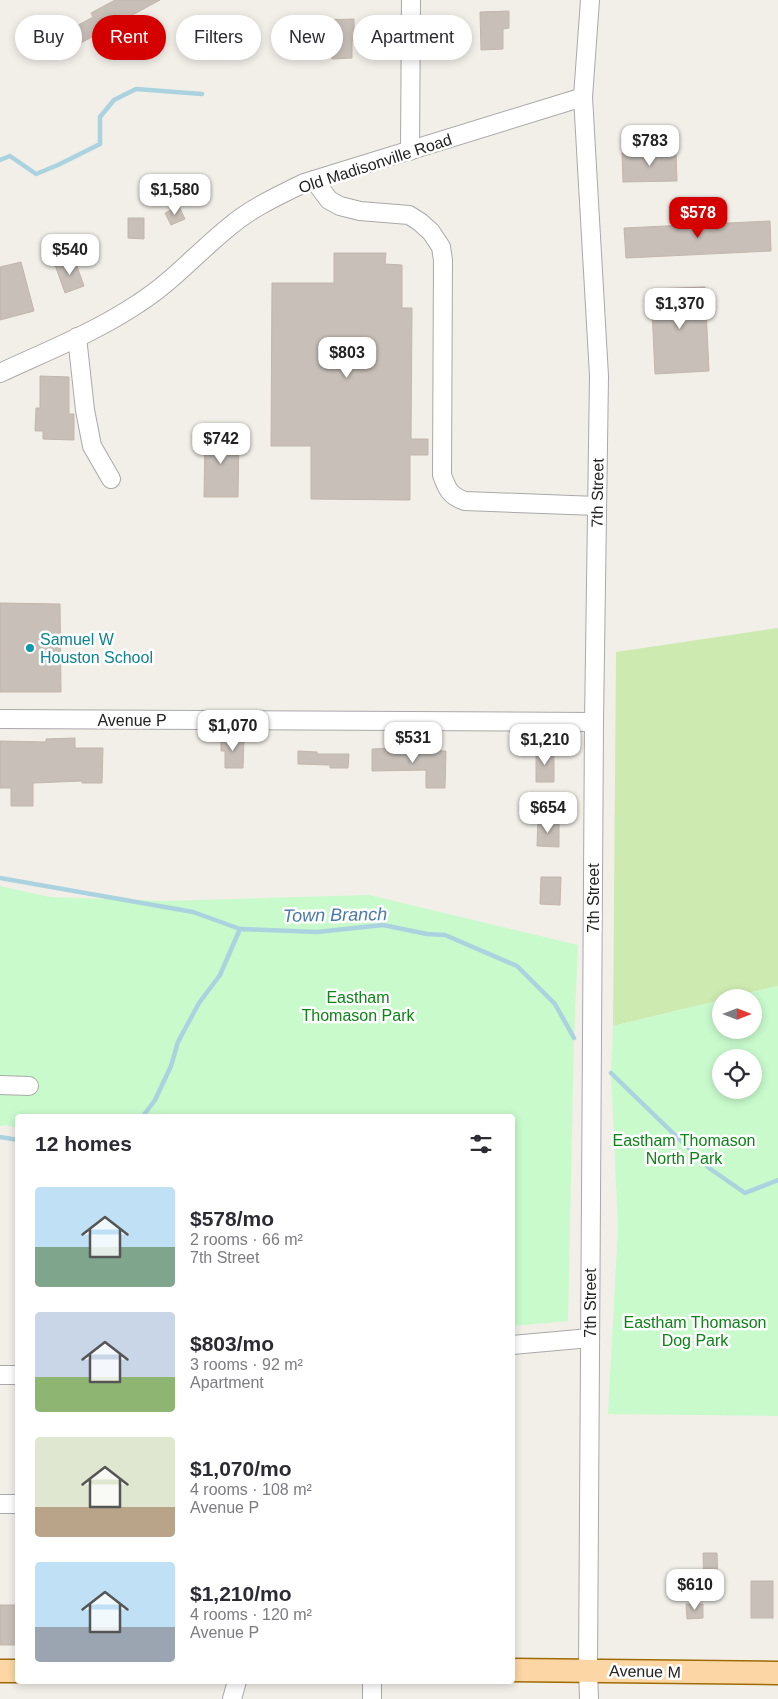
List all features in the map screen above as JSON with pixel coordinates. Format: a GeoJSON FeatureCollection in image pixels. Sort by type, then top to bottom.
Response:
{"type":"FeatureCollection","features":[{"type":"Feature","properties":{"kind":"main road","name":"Avenue M"},"geometry":{"type":"LineString","coordinates":[[515,1670],[778,1673]]}},
{"type":"Feature","properties":{"kind":"main road"},"geometry":{"type":"LineString","coordinates":[[0,1671],[15,1671]]}},
{"type":"Feature","properties":{"kind":"street"},"geometry":{"type":"LineString","coordinates":[[410,151],[411,0]]}},
{"type":"Feature","properties":{"kind":"street"},"geometry":{"type":"LineString","coordinates":[[583,97],[590,0]]}},
{"type":"Feature","properties":{"kind":"street","name":"Old Madisonville Road"},"geometry":{"type":"LineString","coordinates":[[0,373],[97,328],[140,303],[180,272],[229,226],[265,202],[314,180],[583,97]]}},
{"type":"Feature","properties":{"kind":"street","name":"7th Street"},"geometry":{"type":"LineString","coordinates":[[583,97],[599,376],[594,722],[589,1699]]}},
{"type":"Feature","properties":{"kind":"street"},"geometry":{"type":"LineString","coordinates":[[314,180],[329,200],[340,206],[360,211],[409,215],[431,232],[441,248],[443,260],[442,475],[447,488],[455,497],[465,501],[597,506]]}},
{"type":"Feature","properties":{"kind":"street"},"geometry":{"type":"LineString","coordinates":[[77,337],[85,410],[92,446],[111,479]]}},
{"type":"Feature","properties":{"kind":"street","name":"Avenue P"},"geometry":{"type":"LineString","coordinates":[[0,719],[594,722]]}},
{"type":"Feature","properties":{"kind":"street"},"geometry":{"type":"LineString","coordinates":[[0,1085],[29,1086]]}},
{"type":"Feature","properties":{"kind":"street"},"geometry":{"type":"LineString","coordinates":[[515,1345],[590,1338]]}},
{"type":"Feature","properties":{"kind":"street"},"geometry":{"type":"LineString","coordinates":[[0,1376],[15,1376]]}},
{"type":"Feature","properties":{"kind":"street"},"geometry":{"type":"LineString","coordinates":[[0,1504],[15,1504]]}},
{"type":"Feature","properties":{"kind":"street"},"geometry":{"type":"LineString","coordinates":[[232,1699],[236,1684]]}},
{"type":"Feature","properties":{"kind":"street"},"geometry":{"type":"LineString","coordinates":[[372,1684],[372,1699]]}},
{"type":"Feature","properties":{"kind":"green space"},"geometry":{"type":"Polygon","coordinates":[[[778,628],[778,986],[762,990],[712,989],[712,1002],[613,1026],[616,652],[778,628]]]}},
{"type":"Feature","properties":{"kind":"green space","name":"Eastham Thomason Park"},"geometry":{"type":"Polygon","coordinates":[[[0,886],[50,897],[164,901],[369,895],[578,945],[574,1038],[568,1321],[515,1326],[515,1114],[15,1114],[15,1127],[6,1125],[0,1126],[0,886]]]}},
{"type":"Feature","properties":{"kind":"green space"},"geometry":{"type":"Polygon","coordinates":[[[778,986],[778,1416],[608,1414],[618,1228],[611,1073],[613,1026],[712,1002],[712,1039],[762,1039],[762,990],[778,986]]]}},
{"type":"Feature","properties":{"kind":"building"},"geometry":{"type":"Polygon","coordinates":[[[115,0],[160,0],[132,15],[92,15],[91,13],[115,0]]]}},
{"type":"Feature","properties":{"kind":"building"},"geometry":{"type":"Polygon","coordinates":[[[509,11],[509,28],[503,29],[503,49],[481,50],[480,12],[509,11]]]}},
{"type":"Feature","properties":{"kind":"building"},"geometry":{"type":"Polygon","coordinates":[[[92,18],[92,37],[82,42],[82,23],[92,18]]]}},
{"type":"Feature","properties":{"kind":"building"},"geometry":{"type":"Polygon","coordinates":[[[343,19],[353,19],[352,58],[343,58],[343,19]]]}},
{"type":"Feature","properties":{"kind":"building"},"geometry":{"type":"Polygon","coordinates":[[[676,152],[677,181],[623,182],[622,153],[676,152]]]}},
{"type":"Feature","properties":{"kind":"building"},"geometry":{"type":"Polygon","coordinates":[[[179,206],[185,219],[171,225],[165,213],[179,206]]]}},
{"type":"Feature","properties":{"kind":"building"},"geometry":{"type":"Polygon","coordinates":[[[128,218],[144,218],[144,239],[128,238],[128,218]]]}},
{"type":"Feature","properties":{"kind":"building"},"geometry":{"type":"Polygon","coordinates":[[[770,221],[771,251],[626,258],[624,228],[770,221]]]}},
{"type":"Feature","properties":{"kind":"building"},"geometry":{"type":"Polygon","coordinates":[[[334,253],[386,253],[385,264],[402,265],[402,308],[412,308],[411,439],[428,439],[428,455],[410,455],[410,500],[311,499],[311,446],[271,446],[272,283],[334,283],[334,253]]]}},
{"type":"Feature","properties":{"kind":"building"},"geometry":{"type":"Polygon","coordinates":[[[74,258],[84,286],[65,293],[55,265],[74,258]]]}},
{"type":"Feature","properties":{"kind":"building"},"geometry":{"type":"Polygon","coordinates":[[[21,262],[34,311],[0,320],[0,267],[21,262]]]}},
{"type":"Feature","properties":{"kind":"building"},"geometry":{"type":"Polygon","coordinates":[[[705,287],[709,371],[655,374],[651,289],[705,287]]]}},
{"type":"Feature","properties":{"kind":"building"},"geometry":{"type":"Polygon","coordinates":[[[40,376],[69,377],[69,414],[74,414],[74,440],[43,439],[43,431],[35,431],[36,408],[40,408],[40,376]]]}},
{"type":"Feature","properties":{"kind":"building"},"geometry":{"type":"Polygon","coordinates":[[[205,432],[239,433],[238,497],[204,497],[205,432]]]}},
{"type":"Feature","properties":{"kind":"building","name":"Samuel W Houston School"},"geometry":{"type":"Polygon","coordinates":[[[0,603],[60,604],[61,692],[0,692],[0,603]]]}},
{"type":"Feature","properties":{"kind":"building"},"geometry":{"type":"Polygon","coordinates":[[[75,738],[75,748],[103,748],[102,783],[82,783],[82,781],[33,783],[33,806],[11,806],[11,788],[0,788],[0,741],[46,742],[46,739],[75,738]]]}},
{"type":"Feature","properties":{"kind":"building"},"geometry":{"type":"Polygon","coordinates":[[[221,738],[244,739],[243,768],[225,768],[225,751],[221,751],[221,738]]]}},
{"type":"Feature","properties":{"kind":"building"},"geometry":{"type":"Polygon","coordinates":[[[396,748],[396,750],[446,751],[445,788],[426,788],[426,770],[372,771],[372,749],[396,748]]]}},
{"type":"Feature","properties":{"kind":"building"},"geometry":{"type":"Polygon","coordinates":[[[536,750],[554,751],[554,782],[536,782],[536,750]]]}},
{"type":"Feature","properties":{"kind":"building"},"geometry":{"type":"Polygon","coordinates":[[[298,751],[317,752],[317,754],[349,754],[348,768],[330,768],[330,765],[298,764],[298,751]]]}},
{"type":"Feature","properties":{"kind":"building"},"geometry":{"type":"Polygon","coordinates":[[[538,820],[559,821],[559,847],[537,846],[538,820]]]}},
{"type":"Feature","properties":{"kind":"building"},"geometry":{"type":"Polygon","coordinates":[[[541,877],[561,877],[560,905],[540,904],[541,877]]]}},
{"type":"Feature","properties":{"kind":"building"},"geometry":{"type":"Polygon","coordinates":[[[703,1553],[717,1553],[718,1586],[704,1586],[703,1553]]]}},
{"type":"Feature","properties":{"kind":"building"},"geometry":{"type":"Polygon","coordinates":[[[751,1581],[773,1581],[773,1618],[751,1618],[751,1581]]]}},
{"type":"Feature","properties":{"kind":"building"},"geometry":{"type":"Polygon","coordinates":[[[686,1604],[703,1604],[703,1618],[687,1619],[686,1604]]]}},
{"type":"Feature","properties":{"kind":"building"},"geometry":{"type":"Polygon","coordinates":[[[0,1605],[15,1605],[15,1645],[0,1645],[0,1605]]]}},
{"type":"Feature","properties":{"kind":"waterway"},"geometry":{"type":"LineString","coordinates":[[0,160],[10,156],[36,174],[100,144],[100,117],[114,100],[136,89],[202,94]]}},
{"type":"Feature","properties":{"kind":"waterway","name":"Town Branch"},"geometry":{"type":"LineString","coordinates":[[0,878],[193,912],[240,929],[317,932],[383,925],[427,934],[445,935],[517,966],[555,1004],[574,1038]]}},
{"type":"Feature","properties":{"kind":"waterway"},"geometry":{"type":"LineString","coordinates":[[144,1114],[155,1100],[171,1066],[178,1042],[199,1003],[220,975],[240,929]]}},
{"type":"Feature","properties":{"kind":"waterway","name":"Town Branch"},"geometry":{"type":"LineString","coordinates":[[611,1073],[709,1168],[745,1193],[778,1180]]}},
{"type":"Feature","properties":{"kind":"waterway"},"geometry":{"type":"LineString","coordinates":[[0,1137],[15,1140]]}},
{"type":"Feature","properties":{"kind":"place","name":"Samuel W Houston School"},"geometry":{"type":"Point","coordinates":[30,648]}},
{"type":"Feature","properties":{"kind":"park label","name":"Eastham Thomason North Park"},"geometry":{"type":"Point","coordinates":[684,1149]}},
{"type":"Feature","properties":{"kind":"park label","name":"Eastham Thomason Dog Park"},"geometry":{"type":"Point","coordinates":[695,1331]}}]}
